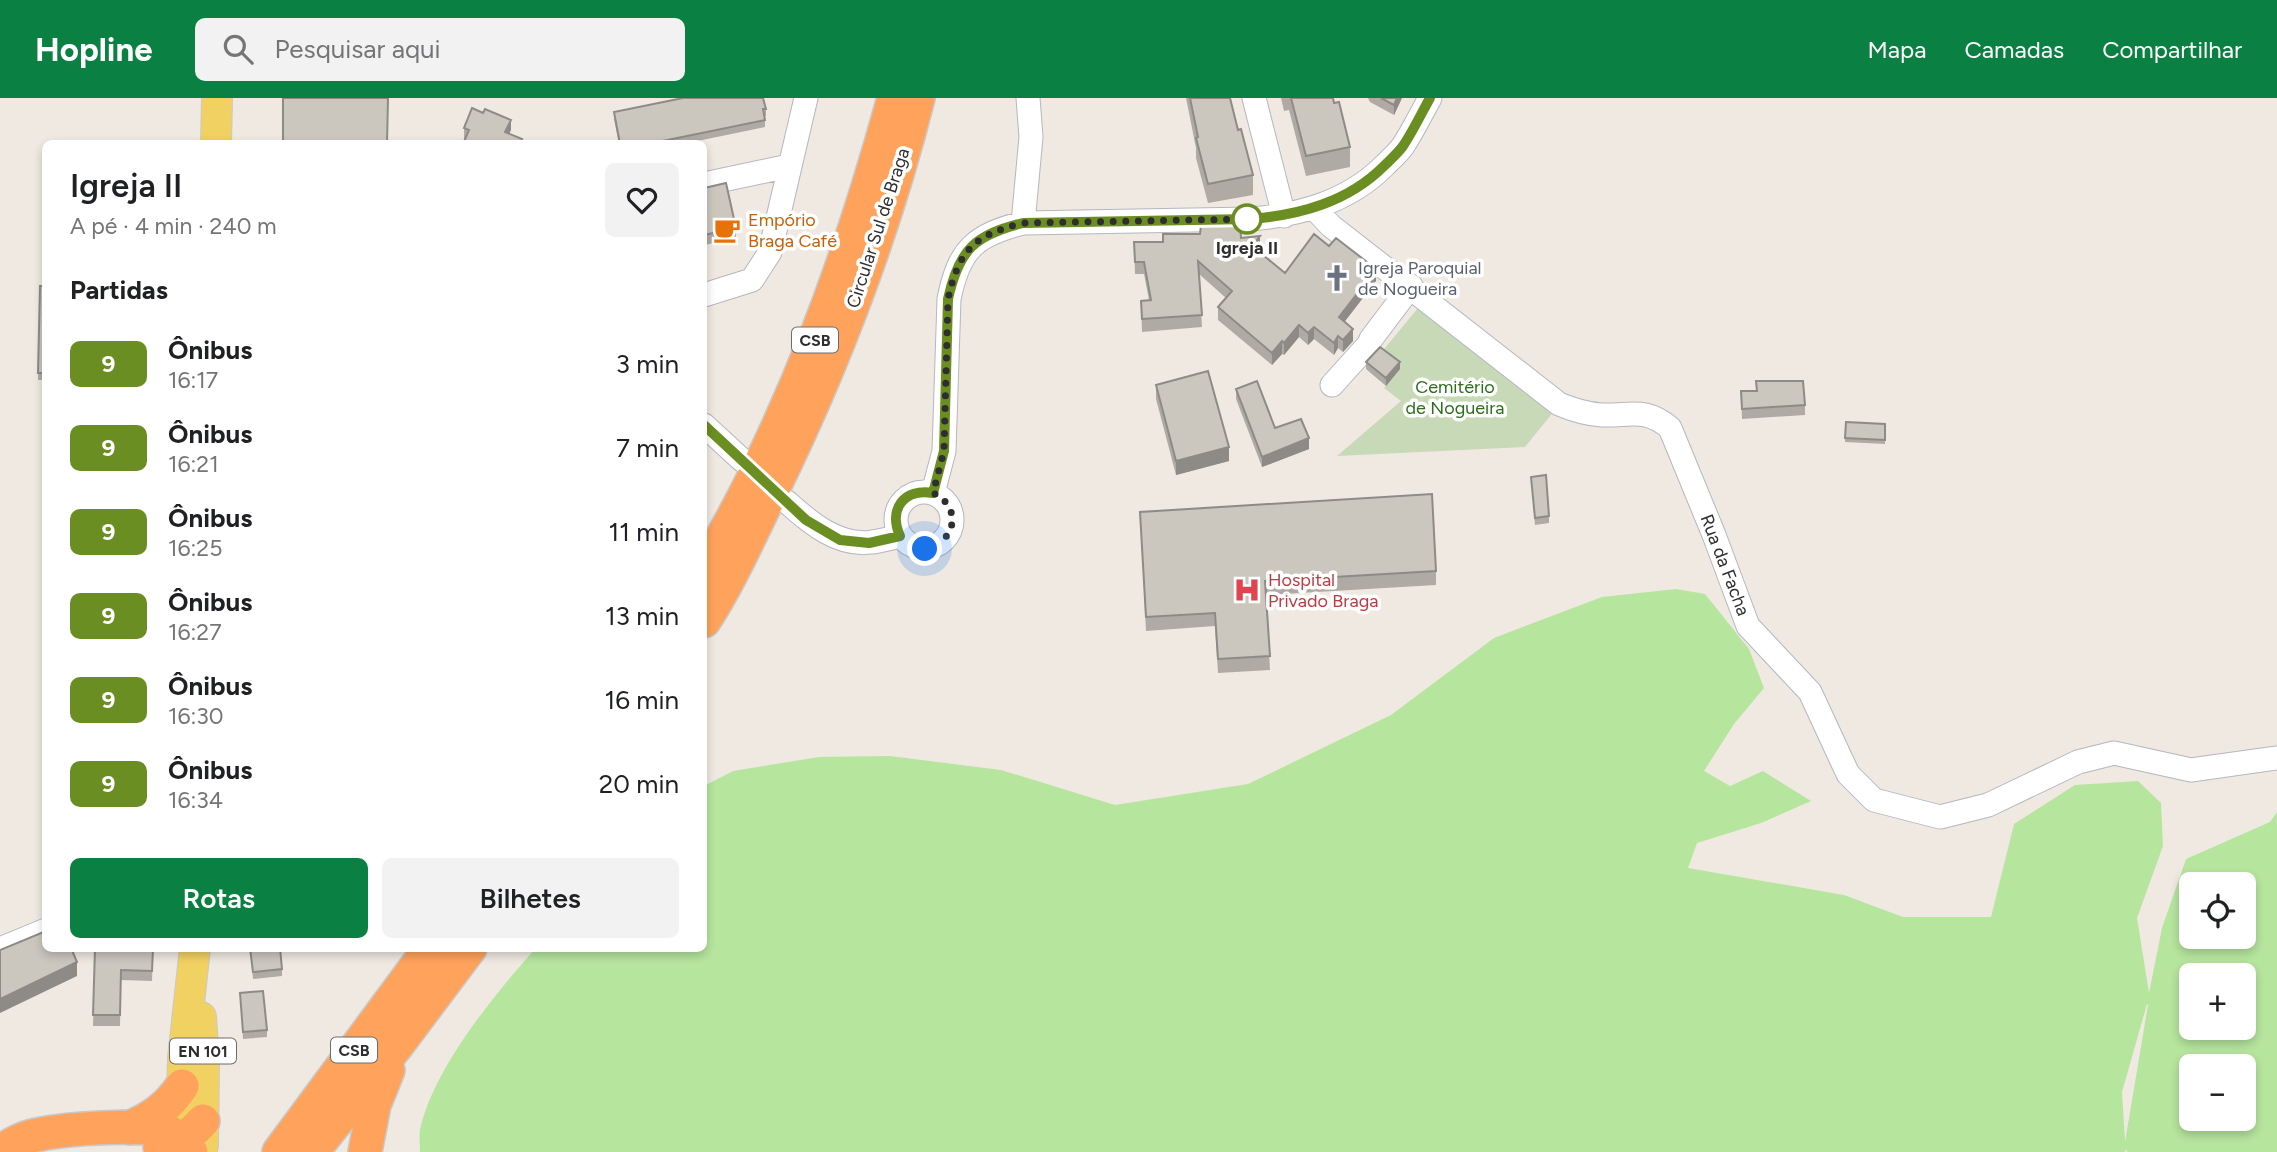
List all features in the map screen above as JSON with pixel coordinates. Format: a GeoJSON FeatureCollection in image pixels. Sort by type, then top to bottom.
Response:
{"type":"FeatureCollection","features":[{"type":"Feature","properties":{"kind":"highway","name":"Circular Sul de Braga"},"geometry":{"type":"LineString","coordinates":[[707,563],[766,452],[808,358],[857,225],[894,98]]}},
{"type":"Feature","properties":{"kind":"highway","name":"Circular Sul de Braga"},"geometry":{"type":"LineString","coordinates":[[707,616],[738,561],[822,383],[873,252],[918,98]]}},
{"type":"Feature","properties":{"kind":"highway","name":"CSB"},"geometry":{"type":"LineString","coordinates":[[279,1152],[427,952]]}},
{"type":"Feature","properties":{"kind":"highway","name":"CSB"},"geometry":{"type":"LineString","coordinates":[[312,1152],[467,952]]}},
{"type":"Feature","properties":{"kind":"highway"},"geometry":{"type":"LineString","coordinates":[[365,1152],[374,1105],[398,1044]]}},
{"type":"Feature","properties":{"kind":"highway"},"geometry":{"type":"LineString","coordinates":[[136,1143],[181,1086]]}},
{"type":"Feature","properties":{"kind":"highway"},"geometry":{"type":"LineString","coordinates":[[0,1152],[27,1138],[48,1132],[82,1129],[136,1143]]}},
{"type":"Feature","properties":{"kind":"highway"},"geometry":{"type":"LineString","coordinates":[[39,1152],[65,1147],[136,1143],[158,1129],[192,1144]]}},
{"type":"Feature","properties":{"kind":"main road"},"geometry":{"type":"LineString","coordinates":[[216,140],[217,98]]}},
{"type":"Feature","properties":{"kind":"main road","name":"EN 101"},"geometry":{"type":"LineString","coordinates":[[192,1144],[181,1086],[195,952]]}},
{"type":"Feature","properties":{"kind":"main road","name":"EN 101"},"geometry":{"type":"LineString","coordinates":[[192,1144],[204,1062],[195,952]]}},
{"type":"Feature","properties":{"kind":"street"},"geometry":{"type":"LineString","coordinates":[[707,294],[752,281],[770,252],[806,98]]}},
{"type":"Feature","properties":{"kind":"street"},"geometry":{"type":"LineString","coordinates":[[1023,223],[1031,137],[1028,98]]}},
{"type":"Feature","properties":{"kind":"street"},"geometry":{"type":"LineString","coordinates":[[1254,98],[1284,216]]}},
{"type":"Feature","properties":{"kind":"street"},"geometry":{"type":"LineString","coordinates":[[933,493],[944,451],[948,299],[953,278],[977,241],[996,230],[1023,223],[1163,222],[1284,216],[1314,208],[1349,194],[1378,172],[1402,148],[1430,98]]}},
{"type":"Feature","properties":{"kind":"street"},"geometry":{"type":"LineString","coordinates":[[707,183],[789,166]]}},
{"type":"Feature","properties":{"kind":"street","name":"Rua da Facha"},"geometry":{"type":"LineString","coordinates":[[1314,208],[1331,226],[1559,404],[1579,412],[1601,415],[1640,414],[1657,418],[1670,428],[1748,626],[1810,692],[1848,774],[1874,800],[1940,817],[1988,805],[2078,762],[2114,754],[2191,770],[2277,758]]}},
{"type":"Feature","properties":{"kind":"street"},"geometry":{"type":"LineString","coordinates":[[1332,385],[1369,344],[1411,286]]}},
{"type":"Feature","properties":{"kind":"street"},"geometry":{"type":"LineString","coordinates":[[707,428],[742,460]]}},
{"type":"Feature","properties":{"kind":"street"},"geometry":{"type":"LineString","coordinates":[[915,493],[933,493],[944,500],[952,515],[952,525],[943,541],[935,547],[925,549],[906,543],[900,536],[895,519],[901,503],[915,493]]}},
{"type":"Feature","properties":{"kind":"street"},"geometry":{"type":"LineString","coordinates":[[787,502],[806,520],[840,540],[869,543],[900,536]]}},
{"type":"Feature","properties":{"kind":"street"},"geometry":{"type":"LineString","coordinates":[[0,949],[42,932]]}},
{"type":"Feature","properties":{"kind":"green space","name":"Cemitério de Nogueira"},"geometry":{"type":"Polygon","coordinates":[[[1423,302],[1555,410],[1525,447],[1337,456],[1401,401],[1384,388],[1400,369],[1380,354],[1423,302]]]}},
{"type":"Feature","properties":{"kind":"green space"},"geometry":{"type":"Polygon","coordinates":[[[1676,589],[1705,594],[1749,649],[1764,688],[1734,724],[1704,771],[1730,786],[1763,771],[1811,801],[1761,823],[1697,843],[1688,868],[1844,895],[1903,917],[1991,917],[2014,824],[2075,785],[2138,781],[2161,803],[2163,846],[2137,918],[2149,993],[2162,928],[2179,879],[2179,949],[2256,949],[2256,872],[2181,872],[2186,859],[2270,822],[2277,812],[2277,1152],[2127,1152],[2126,1149],[2125,1152],[420,1152],[420,1130],[427,1107],[451,1058],[484,1010],[532,952],[707,952],[707,784],[733,771],[819,757],[890,756],[1001,770],[1115,805],[1248,784],[1391,715],[1494,638],[1602,597],[1676,589]],[[2148,1005],[2122,1092],[2125,1142],[2148,1005]]]}},
{"type":"Feature","properties":{"kind":"building"},"geometry":{"type":"Polygon","coordinates":[[[283,98],[388,98],[387,140],[283,140],[283,98]]]}},
{"type":"Feature","properties":{"kind":"building"},"geometry":{"type":"Polygon","coordinates":[[[683,98],[763,98],[766,109],[763,109],[765,120],[668,140],[619,140],[614,112],[683,98]]]}},
{"type":"Feature","properties":{"kind":"building"},"geometry":{"type":"Polygon","coordinates":[[[1190,98],[1230,98],[1253,175],[1208,184],[1196,138],[1198,137],[1190,98]]]}},
{"type":"Feature","properties":{"kind":"building"},"geometry":{"type":"Polygon","coordinates":[[[1291,98],[1333,98],[1334,103],[1339,102],[1350,147],[1306,156],[1291,98]]]}},
{"type":"Feature","properties":{"kind":"building"},"geometry":{"type":"Polygon","coordinates":[[[1381,98],[1397,98],[1394,105],[1381,98]]]}},
{"type":"Feature","properties":{"kind":"building"},"geometry":{"type":"Polygon","coordinates":[[[472,108],[483,113],[485,109],[511,120],[505,132],[522,139],[465,140],[469,130],[464,128],[472,108]]]}},
{"type":"Feature","properties":{"kind":"building"},"geometry":{"type":"Polygon","coordinates":[[[726,183],[736,228],[707,234],[707,187],[726,183]]]}},
{"type":"Feature","properties":{"kind":"building"},"geometry":{"type":"Polygon","coordinates":[[[1240,224],[1241,238],[1260,236],[1252,246],[1285,273],[1314,234],[1329,246],[1336,238],[1376,269],[1339,317],[1353,329],[1343,340],[1338,336],[1334,343],[1314,327],[1308,333],[1299,325],[1272,353],[1218,307],[1232,291],[1198,261],[1202,315],[1142,319],[1141,301],[1151,300],[1144,262],[1135,262],[1134,242],[1163,242],[1163,234],[1200,234],[1201,225],[1240,224]]]}},
{"type":"Feature","properties":{"kind":"building"},"geometry":{"type":"Polygon","coordinates":[[[40,286],[42,286],[42,373],[38,373],[40,286]]]}},
{"type":"Feature","properties":{"kind":"building"},"geometry":{"type":"Polygon","coordinates":[[[1380,347],[1400,362],[1386,378],[1366,362],[1380,347]]]}},
{"type":"Feature","properties":{"kind":"building"},"geometry":{"type":"Polygon","coordinates":[[[1208,371],[1229,447],[1176,461],[1156,385],[1208,371]]]}},
{"type":"Feature","properties":{"kind":"building"},"geometry":{"type":"Polygon","coordinates":[[[1257,381],[1275,428],[1301,419],[1309,438],[1262,457],[1236,389],[1257,381]]]}},
{"type":"Feature","properties":{"kind":"building"},"geometry":{"type":"Polygon","coordinates":[[[1756,381],[1803,381],[1805,405],[1742,409],[1741,391],[1757,391],[1756,381]]]}},
{"type":"Feature","properties":{"kind":"building"},"geometry":{"type":"Polygon","coordinates":[[[1846,422],[1885,424],[1885,440],[1845,438],[1846,422]]]}},
{"type":"Feature","properties":{"kind":"building"},"geometry":{"type":"Polygon","coordinates":[[[1546,475],[1549,516],[1535,518],[1531,477],[1546,475]]]}},
{"type":"Feature","properties":{"kind":"building","name":"Hospital Privado Braga"},"geometry":{"type":"Polygon","coordinates":[[[1432,494],[1436,571],[1265,581],[1270,656],[1218,659],[1215,613],[1146,617],[1140,512],[1432,494]]]}},
{"type":"Feature","properties":{"kind":"building"},"geometry":{"type":"Polygon","coordinates":[[[42,933],[42,952],[73,952],[77,962],[0,999],[0,950],[42,933]]]}},
{"type":"Feature","properties":{"kind":"building"},"geometry":{"type":"Polygon","coordinates":[[[95,952],[153,952],[152,971],[121,970],[120,1015],[93,1015],[95,952]]]}},
{"type":"Feature","properties":{"kind":"building"},"geometry":{"type":"Polygon","coordinates":[[[250,952],[280,952],[282,969],[253,972],[250,952]]]}},
{"type":"Feature","properties":{"kind":"building"},"geometry":{"type":"Polygon","coordinates":[[[263,991],[267,1030],[243,1032],[240,993],[263,991]]]}},
{"type":"Feature","properties":{"kind":"bus line","name":"9"},"geometry":{"type":"LineString","coordinates":[[707,428],[806,520],[840,540],[869,543],[900,536],[896,528],[897,510],[907,496],[933,493],[944,451],[948,299],[953,278],[977,241],[996,230],[1023,223],[1250,219],[1284,216],[1314,208],[1349,194],[1378,172],[1402,148],[1430,98]]}},
{"type":"Feature","properties":{"kind":"place","name":"Igreja II"},"geometry":{"type":"Point","coordinates":[1247,219]}},
{"type":"Feature","properties":{"kind":"place","name":"Empório Braga Café"},"geometry":{"type":"Point","coordinates":[727,230]}},
{"type":"Feature","properties":{"kind":"place","name":"Igreja Paroquial de Nogueira"},"geometry":{"type":"Point","coordinates":[1337,278]}},
{"type":"Feature","properties":{"kind":"place","name":"Hospital Privado Braga"},"geometry":{"type":"Point","coordinates":[1247,590]}},
{"type":"Feature","properties":{"kind":"route"},"geometry":{"type":"LineString","coordinates":[[925,549],[935,547],[943,541],[952,525],[949,506],[933,493],[944,451],[948,299],[953,278],[977,241],[996,230],[1023,223],[1250,219],[1247,219]]}}]}
